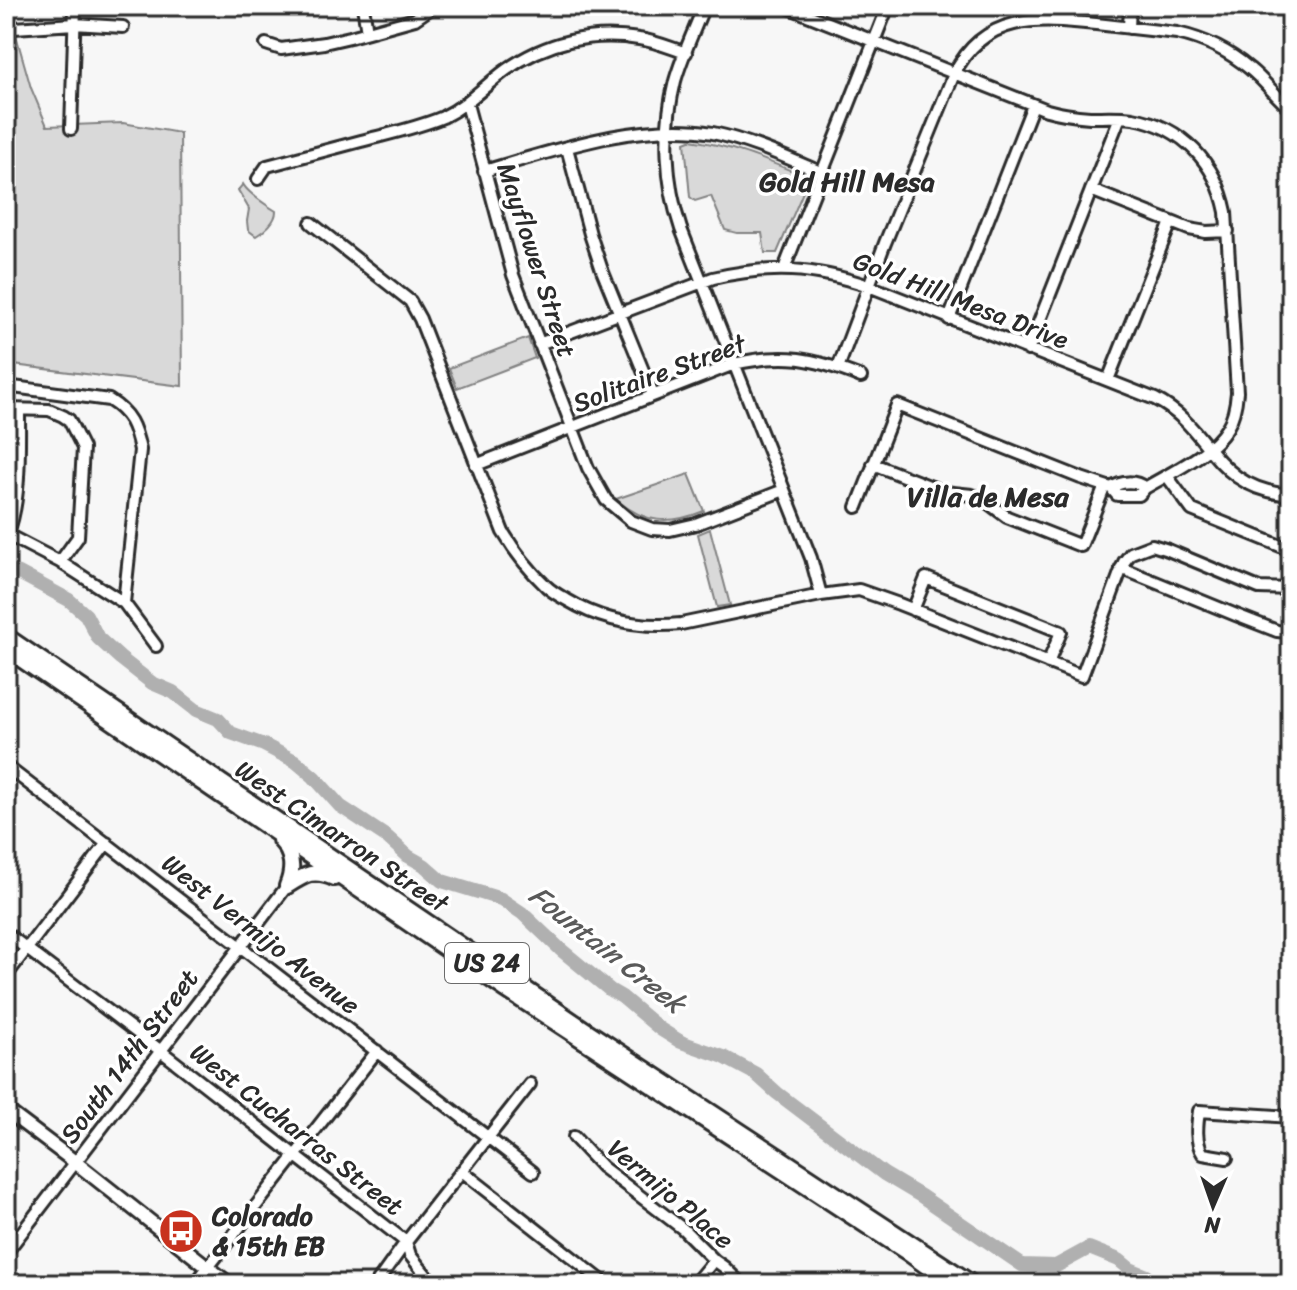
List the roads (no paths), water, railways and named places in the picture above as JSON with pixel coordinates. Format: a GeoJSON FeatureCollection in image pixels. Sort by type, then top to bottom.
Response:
{"type":"FeatureCollection","features":[{"type":"Feature","properties":{"kind":"highway","name":"West Cimarron Street"},"geometry":{"type":"LineString","coordinates":[[6,636],[583,1028],[973,1284]]}},
{"type":"Feature","properties":{"kind":"highway","name":"West Cimarron Street"},"geometry":{"type":"LineString","coordinates":[[6,649],[506,990],[951,1284]]}},
{"type":"Feature","properties":{"kind":"highway"},"geometry":{"type":"LineString","coordinates":[[246,812],[289,852],[292,868],[287,886]]}},
{"type":"Feature","properties":{"kind":"highway"},"geometry":{"type":"LineString","coordinates":[[287,886],[309,874],[322,873],[379,903]]}},
{"type":"Feature","properties":{"kind":"main road"},"geometry":{"type":"LineString","coordinates":[[6,1110],[229,1284]]}},
{"type":"Feature","properties":{"kind":"street"},"geometry":{"type":"LineString","coordinates":[[71,129],[75,6]]}},
{"type":"Feature","properties":{"kind":"street"},"geometry":{"type":"LineString","coordinates":[[363,6],[367,32]]}},
{"type":"Feature","properties":{"kind":"street"},"geometry":{"type":"LineString","coordinates":[[266,44],[281,49],[324,43],[415,19],[434,6]]}},
{"type":"Feature","properties":{"kind":"street"},"geometry":{"type":"LineString","coordinates":[[704,6],[676,78],[669,110],[668,162],[674,205],[811,558],[821,595]]}},
{"type":"Feature","properties":{"kind":"street"},"geometry":{"type":"LineString","coordinates":[[785,6],[1047,110],[1077,116],[1132,118],[1161,126],[1200,154],[1219,187],[1228,231],[1237,392],[1227,429],[1207,449],[1145,488],[1139,495],[1117,495],[1108,487],[897,405],[857,507]]}},
{"type":"Feature","properties":{"kind":"street"},"geometry":{"type":"LineString","coordinates":[[784,269],[888,6]]}},
{"type":"Feature","properties":{"kind":"street"},"geometry":{"type":"LineString","coordinates":[[1129,28],[1130,6]]}},
{"type":"Feature","properties":{"kind":"street"},"geometry":{"type":"LineString","coordinates":[[838,368],[954,74],[961,60],[979,41],[994,32],[1016,23],[1045,19],[1196,37],[1223,50],[1250,69],[1291,109]]}},
{"type":"Feature","properties":{"kind":"street"},"geometry":{"type":"LineString","coordinates":[[14,28],[74,24],[123,27]]}},
{"type":"Feature","properties":{"kind":"street"},"geometry":{"type":"LineString","coordinates":[[258,179],[267,166],[441,118],[467,104],[506,70],[535,52],[563,42],[589,37],[631,38],[686,53]]}},
{"type":"Feature","properties":{"kind":"street","name":"Mayflower Street"},"geometry":{"type":"LineString","coordinates":[[467,104],[513,275],[592,479],[606,500],[631,521],[652,529],[678,530],[784,490]]}},
{"type":"Feature","properties":{"kind":"street"},"geometry":{"type":"LineString","coordinates":[[949,319],[1033,105]]}},
{"type":"Feature","properties":{"kind":"street"},"geometry":{"type":"LineString","coordinates":[[1028,350],[1120,117]]}},
{"type":"Feature","properties":{"kind":"street"},"geometry":{"type":"LineString","coordinates":[[484,171],[621,135],[668,130],[733,138],[823,173]]}},
{"type":"Feature","properties":{"kind":"street"},"geometry":{"type":"LineString","coordinates":[[567,148],[590,234],[653,395]]}},
{"type":"Feature","properties":{"kind":"street"},"geometry":{"type":"LineString","coordinates":[[1091,190],[1171,222],[1206,232],[1228,231]]}},
{"type":"Feature","properties":{"kind":"street"},"geometry":{"type":"LineString","coordinates":[[1108,380],[1171,222]]}},
{"type":"Feature","properties":{"kind":"street"},"geometry":{"type":"LineString","coordinates":[[311,223],[410,301],[420,319],[503,532],[521,560],[548,589],[580,608],[620,623],[681,624],[859,590],[1082,676],[1121,568],[1131,553],[1139,549],[1152,545],[1259,588],[1291,589]]}},
{"type":"Feature","properties":{"kind":"street","name":"Gold Hill Mesa Drive"},"geometry":{"type":"LineString","coordinates":[[539,344],[702,281],[737,273],[784,269],[830,274],[869,286],[1167,406],[1189,425],[1231,474],[1251,486],[1291,495]]}},
{"type":"Feature","properties":{"kind":"street","name":"Solitaire Street"},"geometry":{"type":"LineString","coordinates":[[476,465],[734,364],[779,357],[810,360],[861,377]]}},
{"type":"Feature","properties":{"kind":"street"},"geometry":{"type":"LineString","coordinates":[[6,386],[109,400],[123,409],[132,423],[140,450],[124,603]]}},
{"type":"Feature","properties":{"kind":"street"},"geometry":{"type":"LineString","coordinates":[[6,409],[49,410],[63,416],[69,420],[83,448],[78,537],[60,562]]}},
{"type":"Feature","properties":{"kind":"street"},"geometry":{"type":"LineString","coordinates":[[19,410],[14,509],[6,534],[60,562],[124,603],[156,646]]}},
{"type":"Feature","properties":{"kind":"street"},"geometry":{"type":"LineString","coordinates":[[873,464],[944,492],[983,499],[1007,517],[1081,546],[1108,487]]}},
{"type":"Feature","properties":{"kind":"street"},"geometry":{"type":"LineString","coordinates":[[1167,476],[1192,510],[1288,549]]}},
{"type":"Feature","properties":{"kind":"street"},"geometry":{"type":"LineString","coordinates":[[1121,568],[1277,631],[1288,632]]}},
{"type":"Feature","properties":{"kind":"street"},"geometry":{"type":"LineString","coordinates":[[913,610],[926,578],[1061,632],[1048,663]]}},
{"type":"Feature","properties":{"kind":"street","name":"West Vermijo Avenue"},"geometry":{"type":"LineString","coordinates":[[6,766],[533,1172]]}},
{"type":"Feature","properties":{"kind":"street"},"geometry":{"type":"LineString","coordinates":[[6,976],[107,843]]}},
{"type":"Feature","properties":{"kind":"street","name":"South 14th Street"},"geometry":{"type":"LineString","coordinates":[[6,1253],[287,886]]}},
{"type":"Feature","properties":{"kind":"street","name":"West Cucharras Street"},"geometry":{"type":"LineString","coordinates":[[6,933],[406,1242],[410,1255],[433,1284]]}},
{"type":"Feature","properties":{"kind":"street"},"geometry":{"type":"LineString","coordinates":[[195,1284],[377,1051]]}},
{"type":"Feature","properties":{"kind":"street"},"geometry":{"type":"LineString","coordinates":[[376,1284],[530,1084]]}},
{"type":"Feature","properties":{"kind":"street"},"geometry":{"type":"LineString","coordinates":[[1227,1158],[1203,1154],[1200,1149],[1197,1131],[1199,1111],[1291,1117]]}},
{"type":"Feature","properties":{"kind":"street","name":"Vermijo Place"},"geometry":{"type":"LineString","coordinates":[[574,1137],[602,1167],[683,1229],[741,1284]]}},
{"type":"Feature","properties":{"kind":"street"},"geometry":{"type":"LineString","coordinates":[[462,1171],[606,1284]]}},
{"type":"Feature","properties":{"kind":"street"},"geometry":{"type":"LineString","coordinates":[[694,1284],[714,1260]]}},
{"type":"Feature","properties":{"kind":"waterway","name":"Fountain Creek"},"geometry":{"type":"LineString","coordinates":[[6,571],[19,573],[69,600],[86,615],[98,638],[152,683],[173,692],[196,710],[218,719],[231,733],[295,761],[340,806],[387,837],[442,881],[501,899],[522,913],[560,949],[660,1029],[681,1042],[724,1057],[756,1074],[884,1174],[1022,1265],[1056,1266],[1089,1248],[1119,1260],[1147,1276],[1154,1284]]}},
{"type":"Feature","properties":{"kind":"place","name":"Colorado & 15th EB"},"geometry":{"type":"Point","coordinates":[181,1231]}},
{"type":"Feature","properties":{"kind":"district","name":"Gold Hill Mesa"},"geometry":{"type":"Point","coordinates":[847,181]}},
{"type":"Feature","properties":{"kind":"district","name":"Villa de Mesa"},"geometry":{"type":"Point","coordinates":[988,496]}}]}
